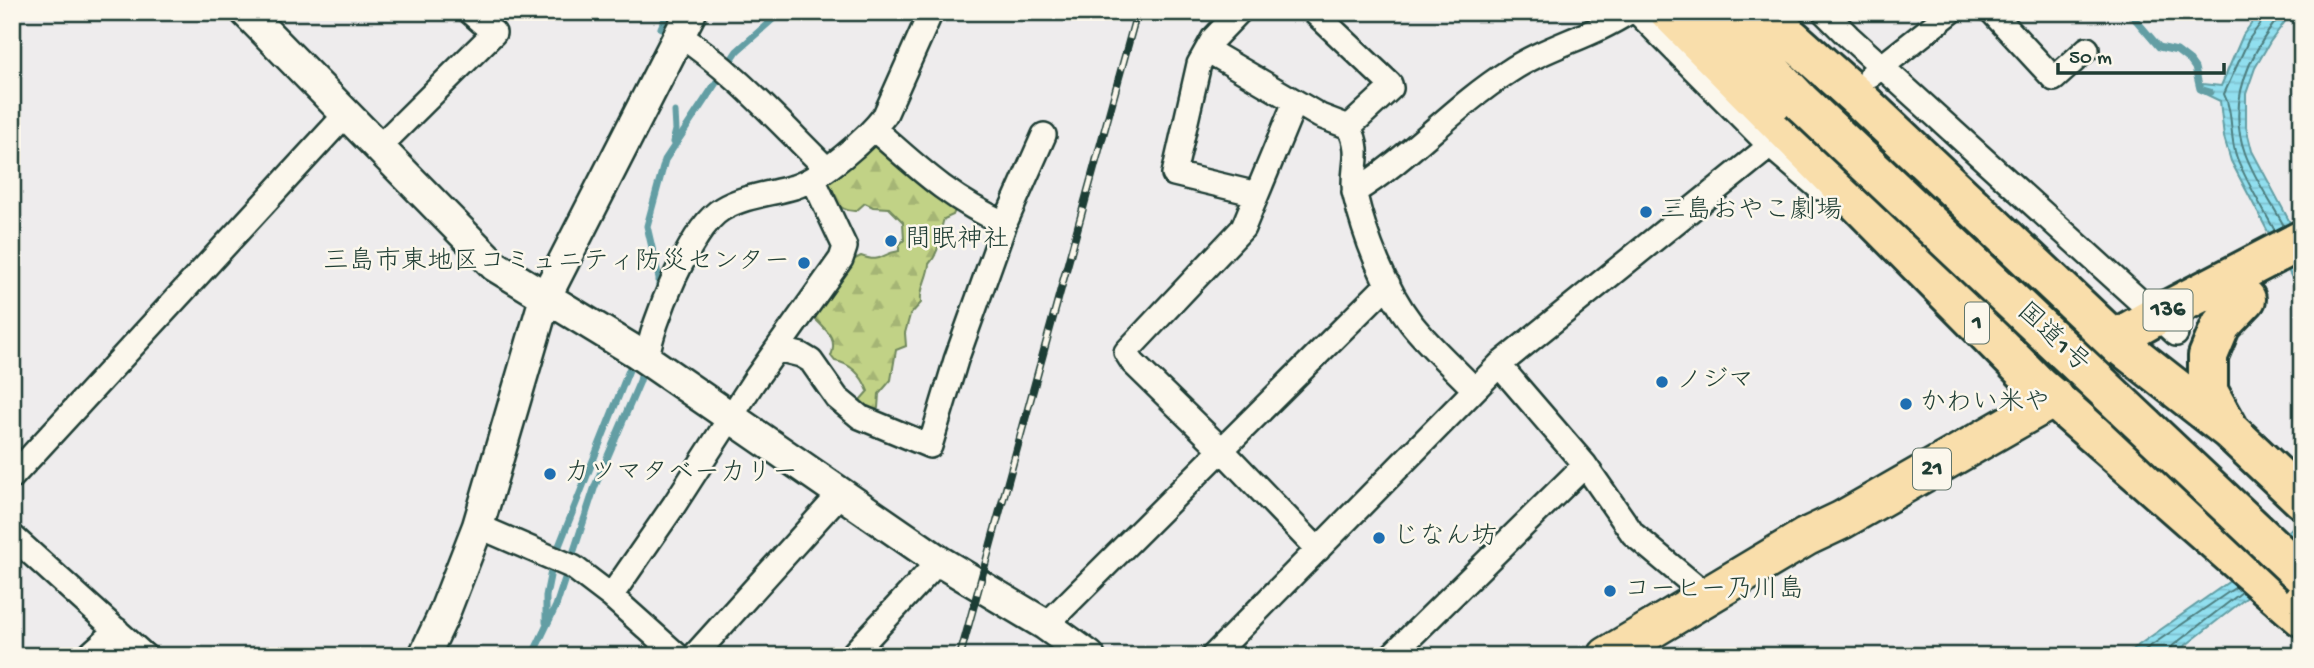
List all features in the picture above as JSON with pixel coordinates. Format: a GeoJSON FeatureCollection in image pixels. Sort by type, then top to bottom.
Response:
{"type":"FeatureCollection","features":[{"type":"Feature","properties":{"kind":"highway","name":"1"},"geometry":{"type":"LineString","coordinates":[[1669,12],[2047,392],[2302,617]]}},
{"type":"Feature","properties":{"kind":"highway","name":"国道1号"},"geometry":{"type":"LineString","coordinates":[[1715,12],[1800,101],[2302,576]]}},
{"type":"Feature","properties":{"kind":"highway"},"geometry":{"type":"LineString","coordinates":[[1762,12],[1858,98],[2123,348],[2229,430],[2302,499]]}},
{"type":"Feature","properties":{"kind":"highway","name":"136"},"geometry":{"type":"LineString","coordinates":[[2047,392],[2166,325],[2302,240]]}},
{"type":"Feature","properties":{"kind":"highway","name":"136"},"geometry":{"type":"LineString","coordinates":[[2166,325],[2246,299],[2302,270]]}},
{"type":"Feature","properties":{"kind":"highway"},"geometry":{"type":"LineString","coordinates":[[2229,430],[2208,391],[2208,356],[2221,325],[2246,299]]}},
{"type":"Feature","properties":{"kind":"main road","name":"21"},"geometry":{"type":"LineString","coordinates":[[1607,656],[1807,537],[1842,520],[2047,392]]}},
{"type":"Feature","properties":{"kind":"street"},"geometry":{"type":"LineString","coordinates":[[246,12],[495,266],[647,359],[939,561],[1046,625],[1089,656]]}},
{"type":"Feature","properties":{"kind":"street"},"geometry":{"type":"LineString","coordinates":[[379,147],[494,33],[470,12]]}},
{"type":"Feature","properties":{"kind":"street"},"geometry":{"type":"LineString","coordinates":[[647,359],[655,328],[681,265],[713,216],[720,209],[744,199],[792,187],[820,174],[874,129],[885,114],[932,12]]}},
{"type":"Feature","properties":{"kind":"street"},"geometry":{"type":"LineString","coordinates":[[1239,12],[1213,39],[1195,78],[1174,173],[1257,194]]}},
{"type":"Feature","properties":{"kind":"street"},"geometry":{"type":"LineString","coordinates":[[1314,12],[1390,83],[1391,88],[1349,127]]}},
{"type":"Feature","properties":{"kind":"street"},"geometry":{"type":"LineString","coordinates":[[1354,192],[1388,169],[1506,73],[1606,26],[1629,12]]}},
{"type":"Feature","properties":{"kind":"street"},"geometry":{"type":"LineString","coordinates":[[1637,12],[1770,146],[1966,312]]}},
{"type":"Feature","properties":{"kind":"street"},"geometry":{"type":"LineString","coordinates":[[1824,12],[1877,71],[2166,325]]}},
{"type":"Feature","properties":{"kind":"street"},"geometry":{"type":"LineString","coordinates":[[1877,71],[1951,12]]}},
{"type":"Feature","properties":{"kind":"street"},"geometry":{"type":"LineString","coordinates":[[1992,12],[2054,79],[2087,49]]}},
{"type":"Feature","properties":{"kind":"street"},"geometry":{"type":"LineString","coordinates":[[424,656],[443,616],[478,526],[545,298],[685,24],[704,53],[758,102],[820,174],[845,247],[841,258],[611,596]]}},
{"type":"Feature","properties":{"kind":"street"},"geometry":{"type":"LineString","coordinates":[[1207,50],[1295,102],[1333,122],[1349,127],[1357,144],[1354,192],[1366,231],[1388,284],[1399,307],[1413,326],[1474,389]]}},
{"type":"Feature","properties":{"kind":"street"},"geometry":{"type":"LineString","coordinates":[[1295,102],[1243,228],[1126,352],[1133,363],[1318,550]]}},
{"type":"Feature","properties":{"kind":"street"},"geometry":{"type":"LineString","coordinates":[[12,477],[346,113]]}},
{"type":"Feature","properties":{"kind":"street"},"geometry":{"type":"LineString","coordinates":[[874,129],[950,194],[1005,223]]}},
{"type":"Feature","properties":{"kind":"street"},"geometry":{"type":"LineString","coordinates":[[777,349],[801,355],[811,361],[832,392],[860,417],[930,446],[956,360],[1005,223],[1044,135]]}},
{"type":"Feature","properties":{"kind":"street"},"geometry":{"type":"LineString","coordinates":[[1213,656],[1499,365],[1770,146]]}},
{"type":"Feature","properties":{"kind":"street"},"geometry":{"type":"LineString","coordinates":[[1046,625],[1388,284]]}},
{"type":"Feature","properties":{"kind":"street"},"geometry":{"type":"LineString","coordinates":[[1499,365],[1585,465],[1633,534],[1707,596]]}},
{"type":"Feature","properties":{"kind":"street"},"geometry":{"type":"LineString","coordinates":[[1391,656],[1585,465]]}},
{"type":"Feature","properties":{"kind":"street"},"geometry":{"type":"LineString","coordinates":[[694,656],[841,494]]}},
{"type":"Feature","properties":{"kind":"street"},"geometry":{"type":"LineString","coordinates":[[478,526],[573,567],[611,596],[678,656]]}},
{"type":"Feature","properties":{"kind":"street"},"geometry":{"type":"LineString","coordinates":[[12,536],[145,656]]}},
{"type":"Feature","properties":{"kind":"street"},"geometry":{"type":"LineString","coordinates":[[851,656],[939,561]]}},
{"type":"Feature","properties":{"kind":"street"},"geometry":{"type":"LineString","coordinates":[[88,656],[117,629]]}},
{"type":"Feature","properties":{"kind":"green space"},"geometry":{"type":"Polygon","coordinates":[[[875,140],[951,201],[955,210],[953,215],[944,219],[938,248],[929,264],[922,288],[921,303],[910,315],[905,333],[906,346],[896,350],[891,380],[879,394],[878,408],[873,412],[853,403],[868,391],[866,386],[856,372],[831,356],[832,340],[815,319],[818,307],[828,299],[835,277],[842,268],[861,256],[874,259],[899,251],[899,245],[904,240],[903,222],[889,208],[873,207],[865,203],[856,211],[849,211],[835,201],[829,190],[827,177],[875,140]]]}},
{"type":"Feature","properties":{"kind":"water"},"geometry":{"type":"Polygon","coordinates":[[[2260,12],[2292,12],[2255,68],[2246,94],[2246,127],[2252,151],[2302,245],[2302,297],[2231,161],[2224,137],[2220,101],[2201,92],[2203,84],[2221,86],[2243,35],[2260,12]]]}},
{"type":"Feature","properties":{"kind":"water"},"geometry":{"type":"Polygon","coordinates":[[[2302,517],[2302,560],[2255,591],[2172,656],[2123,656],[2267,555],[2302,517]]]}},
{"type":"Feature","properties":{"kind":"waterway"},"geometry":{"type":"LineString","coordinates":[[661,28],[668,12]]}},
{"type":"Feature","properties":{"kind":"waterway"},"geometry":{"type":"LineString","coordinates":[[659,291],[659,278],[647,226],[665,160],[737,51],[781,12]]}},
{"type":"Feature","properties":{"kind":"waterway"},"geometry":{"type":"LineString","coordinates":[[2129,12],[2159,47],[2177,51],[2190,61],[2195,68],[2200,89],[2210,92]]}},
{"type":"Feature","properties":{"kind":"waterway"},"geometry":{"type":"LineString","coordinates":[[673,142],[676,130],[675,112]]}},
{"type":"Feature","properties":{"kind":"waterway"},"geometry":{"type":"LineString","coordinates":[[546,622],[546,596],[553,561],[633,360]]}},
{"type":"Feature","properties":{"kind":"waterway"},"geometry":{"type":"LineString","coordinates":[[532,656],[556,606],[595,486],[640,381],[643,367]]}},
{"type":"Feature","properties":{"kind":"railway"},"geometry":{"type":"LineString","coordinates":[[960,656],[1137,12]]}},
{"type":"Feature","properties":{"kind":"place","name":"三島おやこ劇場"},"geometry":{"type":"Point","coordinates":[1646,212]}},
{"type":"Feature","properties":{"kind":"place","name":"間眠神社"},"geometry":{"type":"Point","coordinates":[891,241]}},
{"type":"Feature","properties":{"kind":"place","name":"三島市東地区コミュニティ防災センター"},"geometry":{"type":"Point","coordinates":[804,263]}},
{"type":"Feature","properties":{"kind":"place","name":"ノジマ"},"geometry":{"type":"Point","coordinates":[1662,382]}},
{"type":"Feature","properties":{"kind":"place","name":"かわい米や"},"geometry":{"type":"Point","coordinates":[1906,404]}},
{"type":"Feature","properties":{"kind":"place","name":"カツマタベーカリー"},"geometry":{"type":"Point","coordinates":[550,474]}},
{"type":"Feature","properties":{"kind":"place","name":"じなん坊"},"geometry":{"type":"Point","coordinates":[1379,538]}},
{"type":"Feature","properties":{"kind":"place","name":"コーヒー乃川島"},"geometry":{"type":"Point","coordinates":[1610,591]}}]}
